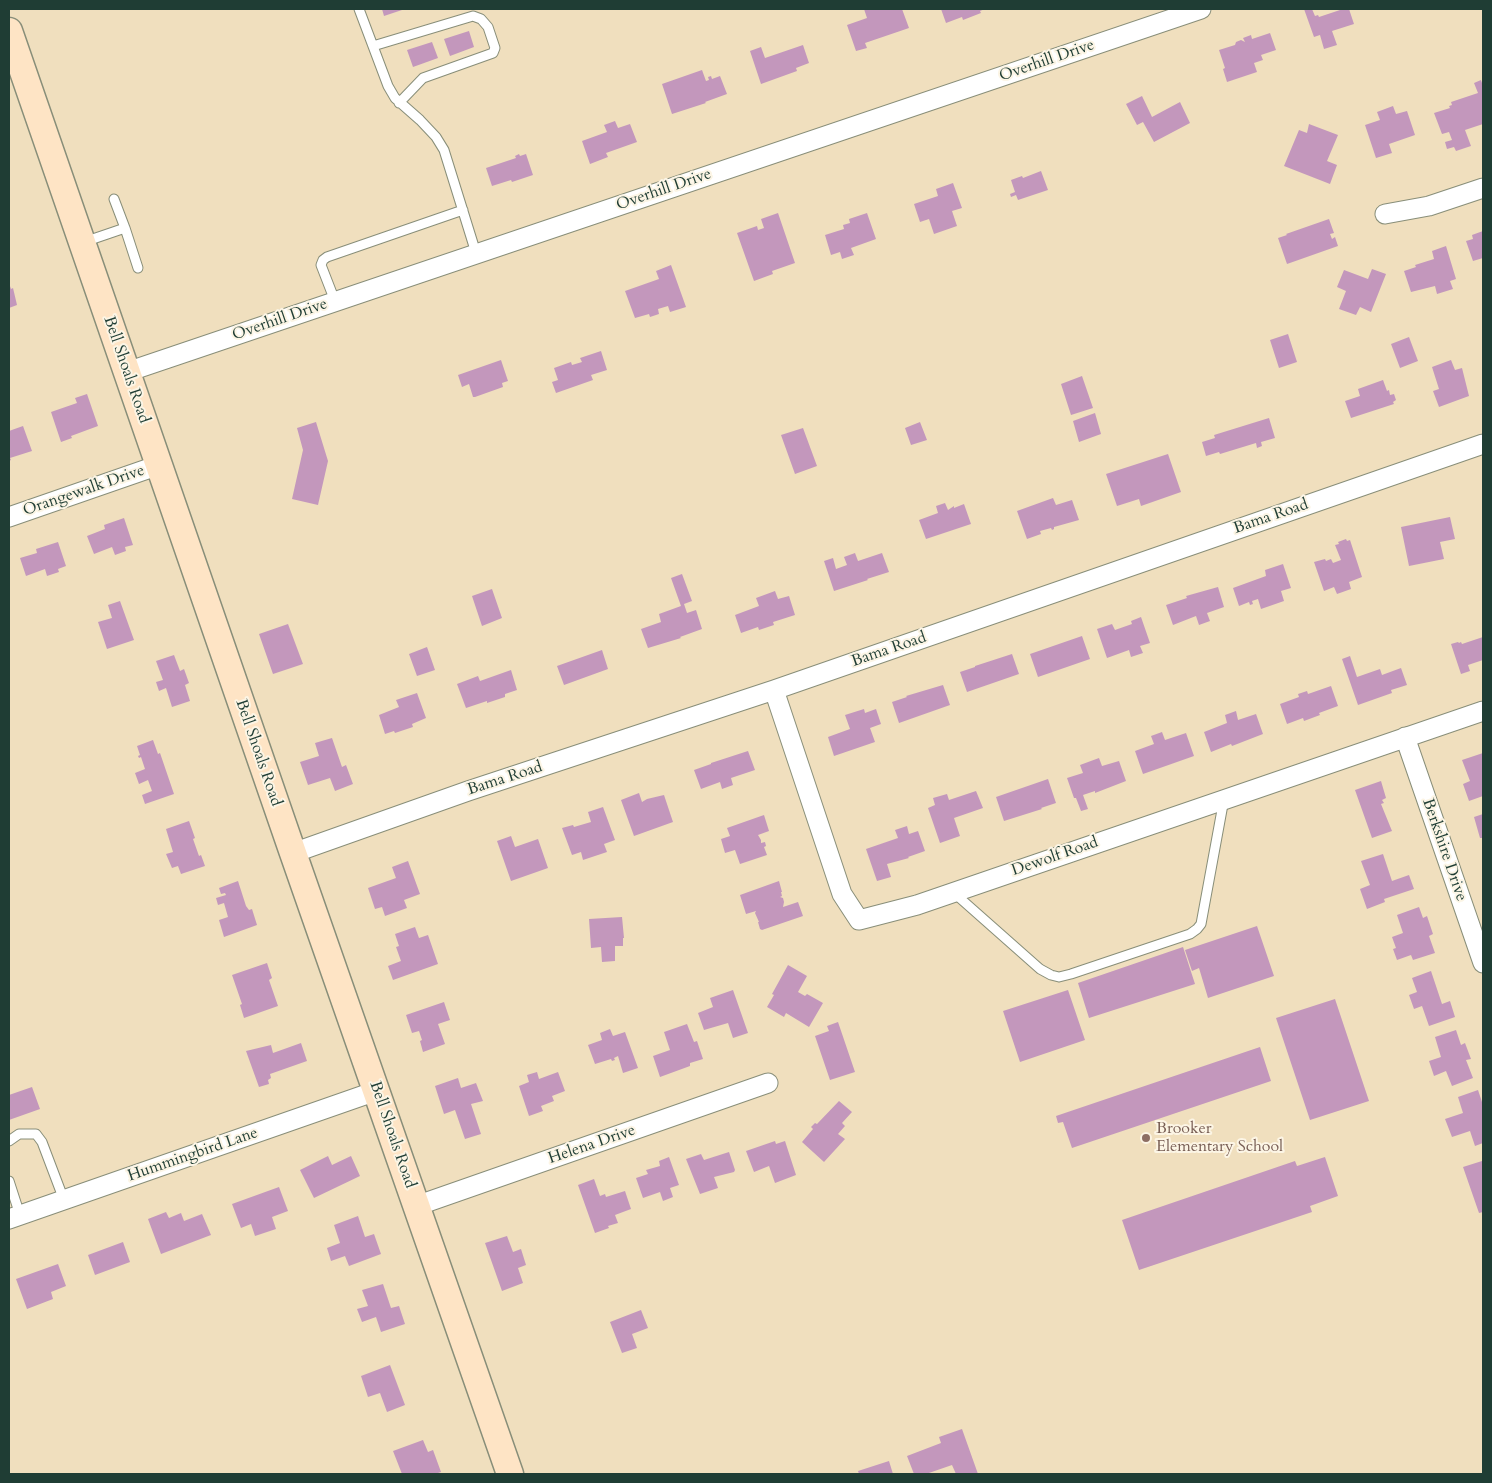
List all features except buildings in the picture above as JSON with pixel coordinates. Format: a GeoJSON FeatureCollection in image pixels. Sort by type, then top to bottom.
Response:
{"type":"FeatureCollection","features":[{"type":"Feature","properties":{"kind":"main road","name":"Bell Shoals Road"},"geometry":{"type":"LineString","coordinates":[[9,31],[293,854],[510,1474]]}},
{"type":"Feature","properties":{"kind":"street","name":"Overhill Drive"},"geometry":{"type":"LineString","coordinates":[[127,372],[1201,9]]}},
{"type":"Feature","properties":{"kind":"street"},"geometry":{"type":"LineString","coordinates":[[1384,214],[1429,206],[1483,188]]}},
{"type":"Feature","properties":{"kind":"street","name":"Bama Road"},"geometry":{"type":"LineString","coordinates":[[293,854],[468,791],[774,690],[1483,444]]}},
{"type":"Feature","properties":{"kind":"street","name":"Orangewalk Drive"},"geometry":{"type":"LineString","coordinates":[[9,518],[159,465]]}},
{"type":"Feature","properties":{"kind":"street","name":"Dewolf Road"},"geometry":{"type":"LineString","coordinates":[[774,690],[842,894],[859,920],[917,905],[1483,711]]}},
{"type":"Feature","properties":{"kind":"street","name":"Berkshire Drive"},"geometry":{"type":"LineString","coordinates":[[1405,737],[1483,963]]}},
{"type":"Feature","properties":{"kind":"street","name":"Helena Drive"},"geometry":{"type":"LineString","coordinates":[[416,1206],[768,1083]]}},
{"type":"Feature","properties":{"kind":"street","name":"Hummingbird Lane"},"geometry":{"type":"LineString","coordinates":[[14,1217],[376,1091]]}},
{"type":"Feature","properties":{"kind":"lane"},"geometry":{"type":"LineString","coordinates":[[359,9],[388,86],[399,103],[426,126],[444,150],[476,253]]}},
{"type":"Feature","properties":{"kind":"lane"},"geometry":{"type":"LineString","coordinates":[[373,46],[473,16],[482,19],[488,27],[495,48],[493,53],[423,78],[399,103]]}},
{"type":"Feature","properties":{"kind":"lane"},"geometry":{"type":"LineString","coordinates":[[114,198],[138,268]]}},
{"type":"Feature","properties":{"kind":"lane"},"geometry":{"type":"LineString","coordinates":[[334,301],[321,265],[327,257],[463,210]]}},
{"type":"Feature","properties":{"kind":"lane"},"geometry":{"type":"LineString","coordinates":[[81,242],[125,228]]}},
{"type":"Feature","properties":{"kind":"lane"},"geometry":{"type":"LineString","coordinates":[[953,892],[1040,969],[1059,977],[1190,934],[1201,924],[1224,799]]}},
{"type":"Feature","properties":{"kind":"lane"},"geometry":{"type":"LineString","coordinates":[[9,1141],[19,1134],[36,1134],[42,1142],[64,1200]]}},
{"type":"Feature","properties":{"kind":"lane"},"geometry":{"type":"LineString","coordinates":[[9,1181],[14,1217]]}},
{"type":"Feature","properties":{"kind":"place","name":"Brooker Elementary School"},"geometry":{"type":"Point","coordinates":[1146,1138]}}]}
